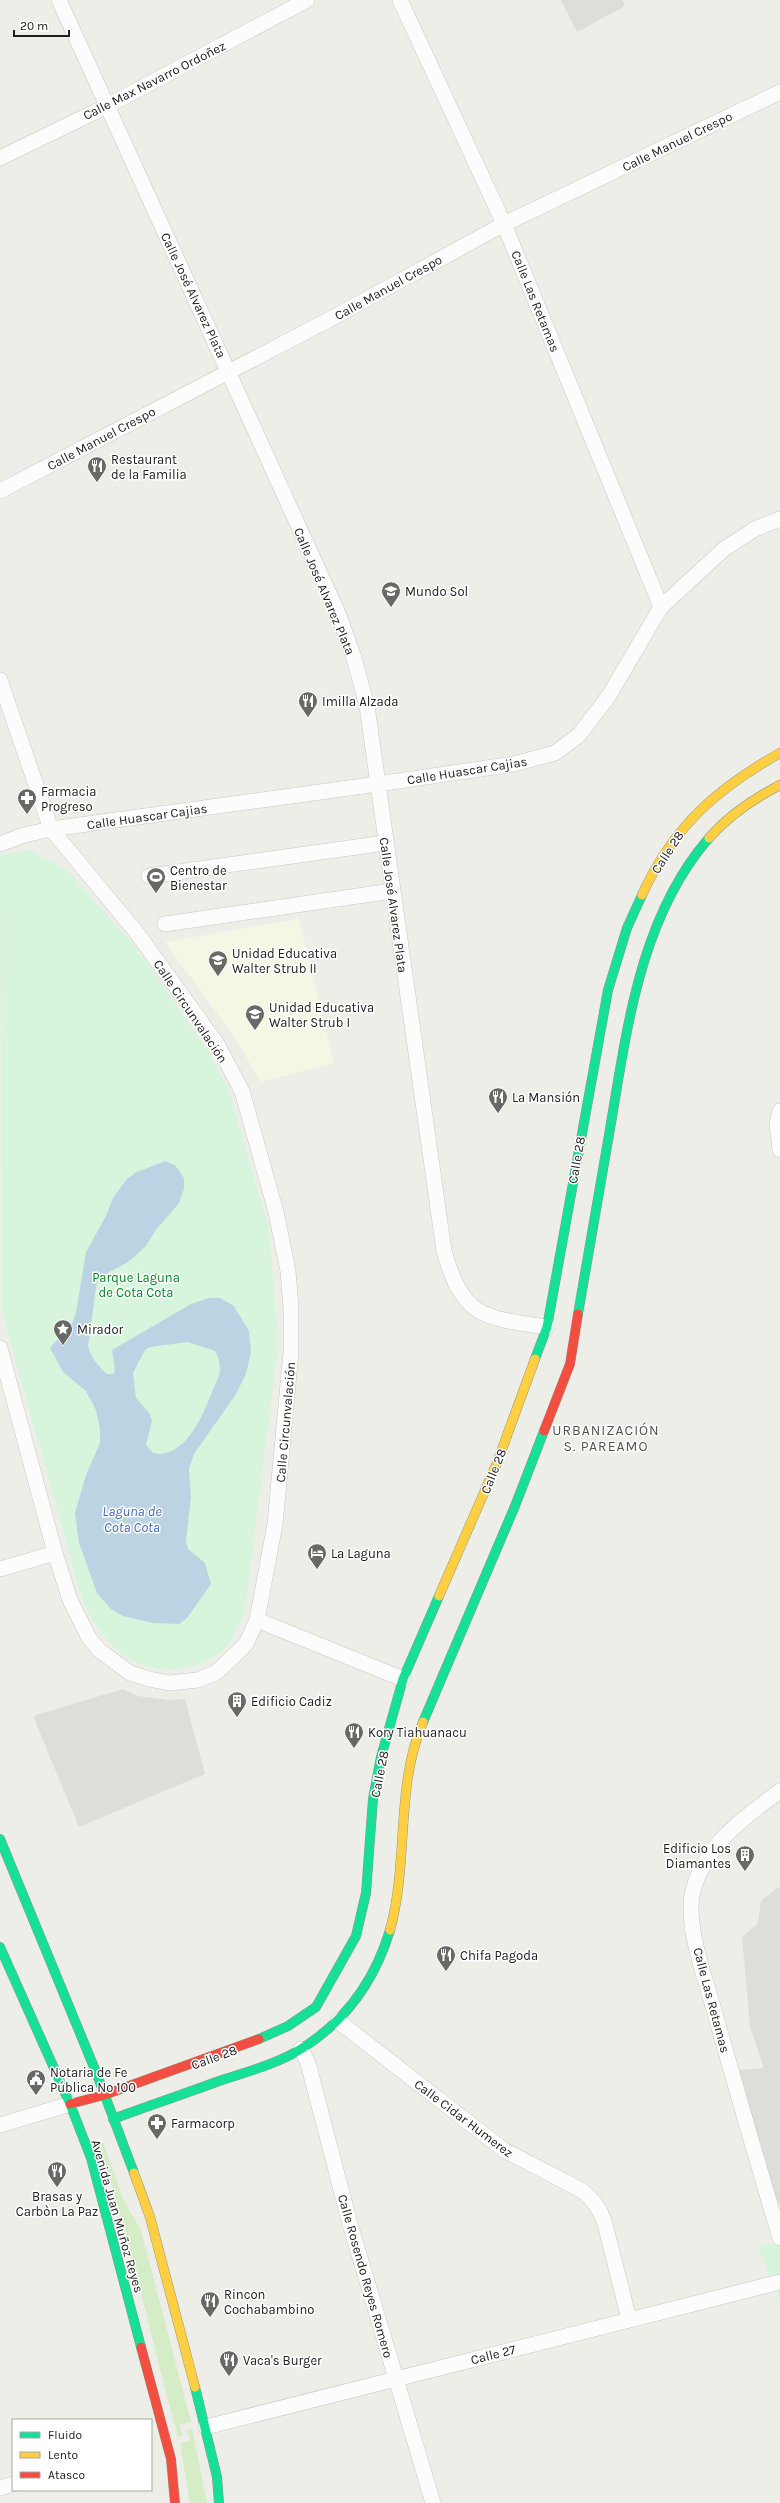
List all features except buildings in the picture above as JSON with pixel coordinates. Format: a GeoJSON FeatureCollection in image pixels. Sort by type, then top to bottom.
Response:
{"type":"FeatureCollection","features":[{"type":"Feature","properties":{"kind":"main road","name":"Calle 28"},"geometry":{"type":"LineString","coordinates":[[70,2104],[104,2095],[251,2044],[288,2026],[316,2007],[330,1986],[356,1936],[366,1893],[373,1799],[381,1757],[395,1720],[404,1679],[497,1463],[550,1328],[591,1075],[608,990],[625,935],[651,875],[678,833],[718,792],[744,773],[780,753]]}},
{"type":"Feature","properties":{"kind":"main road","name":"Calle 28"},"geometry":{"type":"LineString","coordinates":[[109,2119],[262,2066],[298,2043],[338,2021],[361,1996],[374,1974],[384,1950],[397,1905],[409,1764],[416,1727],[515,1506],[570,1364],[573,1332],[582,1287],[611,1079],[650,941],[669,884],[721,824],[752,800],[780,785]]}},
{"type":"Feature","properties":{"kind":"main road"},"geometry":{"type":"LineString","coordinates":[[651,875],[669,884]]}},
{"type":"Feature","properties":{"kind":"main road"},"geometry":{"type":"LineString","coordinates":[[591,1075],[611,1079]]}},
{"type":"Feature","properties":{"kind":"main road"},"geometry":{"type":"LineString","coordinates":[[0,1840],[104,2095]]}},
{"type":"Feature","properties":{"kind":"main road","name":"Avenida Juan Muñoz Reyes"},"geometry":{"type":"LineString","coordinates":[[0,1947],[70,2104],[91,2158],[110,2226],[158,2437],[171,2459],[175,2503]]}},
{"type":"Feature","properties":{"kind":"main road"},"geometry":{"type":"LineString","coordinates":[[316,2007],[338,2021]]}},
{"type":"Feature","properties":{"kind":"main road"},"geometry":{"type":"LineString","coordinates":[[288,2026],[298,2043]]}},
{"type":"Feature","properties":{"kind":"main road","name":"Avenida Juan Muñoz Reyes"},"geometry":{"type":"LineString","coordinates":[[104,2095],[109,2119],[150,2217],[206,2427],[217,2477],[219,2503]]}},
{"type":"Feature","properties":{"kind":"main road"},"geometry":{"type":"LineString","coordinates":[[70,2104],[86,2114]]}},
{"type":"Feature","properties":{"kind":"street","name":"Calle José Alvarez Plata"},"geometry":{"type":"LineString","coordinates":[[59,0],[338,613],[351,650],[367,706],[385,843],[444,1251],[452,1278],[472,1308],[498,1320],[550,1328]]}},
{"type":"Feature","properties":{"kind":"street","name":"Calle Max Navarro Ordoñez"},"geometry":{"type":"LineString","coordinates":[[0,158],[107,106],[307,0]]}},
{"type":"Feature","properties":{"kind":"street","name":"Calle Las Retamas"},"geometry":{"type":"LineString","coordinates":[[400,0],[504,224],[661,607]]}},
{"type":"Feature","properties":{"kind":"street","name":"Calle Manuel Crespo"},"geometry":{"type":"LineString","coordinates":[[0,491],[334,317],[504,224],[780,92]]}},
{"type":"Feature","properties":{"kind":"street","name":"Calle Huascar Cajias"},"geometry":{"type":"LineString","coordinates":[[50,829],[514,764],[555,753],[579,735],[608,697],[661,607],[724,549],[755,529],[780,520]]}},
{"type":"Feature","properties":{"kind":"street"},"geometry":{"type":"LineString","coordinates":[[0,680],[50,829],[24,834],[0,844]]}},
{"type":"Feature","properties":{"kind":"street","name":"Calle Circunvalación"},"geometry":{"type":"LineString","coordinates":[[0,1348],[55,1553],[70,1600],[89,1638],[99,1650],[130,1673],[169,1682],[198,1680],[217,1672],[246,1644],[257,1620],[275,1524],[291,1352],[288,1271],[276,1212],[242,1091],[217,1044],[137,933],[50,829]]}},
{"type":"Feature","properties":{"kind":"street"},"geometry":{"type":"LineString","coordinates":[[149,876],[385,843]]}},
{"type":"Feature","properties":{"kind":"street"},"geometry":{"type":"LineString","coordinates":[[165,924],[392,892]]}},
{"type":"Feature","properties":{"kind":"street"},"geometry":{"type":"LineString","coordinates":[[780,1111],[777,1123],[780,1148]]}},
{"type":"Feature","properties":{"kind":"street"},"geometry":{"type":"LineString","coordinates":[[0,1569],[55,1553]]}},
{"type":"Feature","properties":{"kind":"street"},"geometry":{"type":"LineString","coordinates":[[257,1620],[404,1679]]}},
{"type":"Feature","properties":{"kind":"street","name":"Calle Las Retamas"},"geometry":{"type":"LineString","coordinates":[[780,1791],[751,1811],[723,1837],[703,1864],[690,1904],[691,1923],[711,1998],[780,2238]]}},
{"type":"Feature","properties":{"kind":"street","name":"Calle Cidar Humerez"},"geometry":{"type":"LineString","coordinates":[[338,2021],[504,2150],[582,2190],[592,2198],[600,2209],[605,2224],[629,2319]]}},
{"type":"Feature","properties":{"kind":"street","name":"Calle Rosendo Reyes Romero"},"geometry":{"type":"LineString","coordinates":[[298,2043],[308,2063],[350,2224],[433,2503]]}},
{"type":"Feature","properties":{"kind":"street"},"geometry":{"type":"LineString","coordinates":[[0,2126],[70,2104]]}},
{"type":"Feature","properties":{"kind":"street","name":"Calle 27"},"geometry":{"type":"LineString","coordinates":[[206,2427],[780,2282]]}},
{"type":"Feature","properties":{"kind":"street"},"geometry":{"type":"LineString","coordinates":[[0,2488],[12,2484]]}},
{"type":"Feature","properties":{"kind":"shaded area"},"geometry":{"type":"Polygon","coordinates":[[[561,0],[622,0],[625,6],[577,32],[561,0]]]}},
{"type":"Feature","properties":{"kind":"shaded area"},"geometry":{"type":"Polygon","coordinates":[[[299,919],[334,1063],[261,1082],[235,1038],[165,942],[299,919]]]}},
{"type":"Feature","properties":{"kind":"shaded area"},"geometry":{"type":"Polygon","coordinates":[[[123,1689],[138,1696],[168,1700],[185,1699],[205,1774],[79,1827],[33,1716],[123,1689]]]}},
{"type":"Feature","properties":{"kind":"shaded area"},"geometry":{"type":"Polygon","coordinates":[[[780,1886],[780,2204],[764,2213],[725,2071],[764,2068],[750,2027],[742,1937],[758,1923],[761,1901],[780,1886]]]}},
{"type":"Feature","properties":{"kind":"green space","name":"Parque Laguna de Cota Cota"},"geometry":{"type":"Polygon","coordinates":[[[30,850],[67,870],[138,950],[208,1051],[228,1088],[269,1228],[278,1345],[245,1610],[236,1632],[225,1648],[210,1659],[193,1666],[174,1669],[156,1669],[140,1664],[126,1656],[113,1646],[102,1633],[83,1602],[2,1312],[0,855],[30,850]]]}},
{"type":"Feature","properties":{"kind":"green space"},"geometry":{"type":"Polygon","coordinates":[[[103,2142],[124,2201],[141,2230],[191,2422],[179,2425],[183,2436],[178,2437],[168,2401],[131,2254],[99,2145],[103,2142]]]}},
{"type":"Feature","properties":{"kind":"green space"},"geometry":{"type":"Polygon","coordinates":[[[780,2241],[780,2302],[758,2247],[780,2241]]]}},
{"type":"Feature","properties":{"kind":"green space"},"geometry":{"type":"Polygon","coordinates":[[[192,2428],[207,2503],[190,2503],[180,2443],[190,2441],[187,2430],[192,2428]]]}},
{"type":"Feature","properties":{"kind":"water","name":"Laguna de Cota Cota"},"geometry":{"type":"Polygon","coordinates":[[[165,1161],[175,1165],[184,1178],[184,1189],[179,1203],[155,1231],[146,1246],[128,1262],[100,1277],[97,1281],[88,1346],[95,1361],[107,1374],[113,1374],[115,1370],[112,1350],[191,1304],[209,1298],[220,1298],[234,1306],[249,1331],[251,1352],[246,1374],[236,1394],[194,1454],[189,1469],[191,1496],[186,1541],[188,1549],[205,1563],[211,1584],[187,1618],[179,1624],[153,1623],[123,1616],[111,1609],[97,1593],[79,1543],[75,1513],[86,1475],[100,1443],[100,1430],[96,1410],[86,1391],[63,1372],[50,1348],[72,1323],[76,1313],[86,1252],[106,1216],[113,1198],[127,1179],[135,1173],[165,1161]],[[188,1342],[150,1347],[145,1350],[133,1373],[136,1398],[150,1414],[152,1421],[146,1445],[153,1453],[164,1453],[174,1450],[191,1434],[198,1423],[219,1375],[220,1364],[215,1351],[188,1342]]]}},
{"type":"Feature","properties":{"kind":"traffic: fast"},"geometry":{"type":"LineString","coordinates":[[578,1314],[623,1052],[640,976],[652,938],[667,903],[686,869],[709,838]]}},
{"type":"Feature","properties":{"kind":"traffic: fast"},"geometry":{"type":"LineString","coordinates":[[535,1359],[547,1327],[608,990],[627,928],[642,895]]}},
{"type":"Feature","properties":{"kind":"traffic: fast"},"geometry":{"type":"LineString","coordinates":[[423,1722],[515,1506],[544,1431]]}},
{"type":"Feature","properties":{"kind":"traffic: fast"},"geometry":{"type":"LineString","coordinates":[[259,2039],[288,2026],[316,2007],[356,1936],[366,1893],[373,1799],[381,1757],[403,1679],[439,1596]]}},
{"type":"Feature","properties":{"kind":"traffic: fast"},"geometry":{"type":"LineString","coordinates":[[0,1839],[96,2072],[134,2173]]}},
{"type":"Feature","properties":{"kind":"traffic: fast"},"geometry":{"type":"LineString","coordinates":[[113,2119],[272,2063],[301,2049],[332,2026],[357,1998],[376,1966],[390,1930]]}},
{"type":"Feature","properties":{"kind":"traffic: fast"},"geometry":{"type":"LineString","coordinates":[[0,1947],[70,2104],[91,2158],[141,2347]]}},
{"type":"Feature","properties":{"kind":"traffic: fast"},"geometry":{"type":"LineString","coordinates":[[195,2387],[217,2477],[219,2503]]}},
{"type":"Feature","properties":{"kind":"traffic: slow"},"geometry":{"type":"LineString","coordinates":[[642,895],[654,871],[668,849],[682,830],[699,812],[716,796],[736,781],[780,753]]}},
{"type":"Feature","properties":{"kind":"traffic: slow"},"geometry":{"type":"LineString","coordinates":[[709,838],[742,808],[780,785]]}},
{"type":"Feature","properties":{"kind":"traffic: slow"},"geometry":{"type":"LineString","coordinates":[[439,1596],[497,1463],[535,1359]]}},
{"type":"Feature","properties":{"kind":"traffic: slow"},"geometry":{"type":"LineString","coordinates":[[390,1930],[396,1904],[405,1798],[409,1772],[414,1747],[423,1722]]}},
{"type":"Feature","properties":{"kind":"traffic: slow"},"geometry":{"type":"LineString","coordinates":[[134,2173],[150,2217],[195,2387]]}},
{"type":"Feature","properties":{"kind":"traffic: jam"},"geometry":{"type":"LineString","coordinates":[[544,1431],[570,1364],[578,1314]]}},
{"type":"Feature","properties":{"kind":"traffic: jam"},"geometry":{"type":"LineString","coordinates":[[104,2095],[259,2039]]}},
{"type":"Feature","properties":{"kind":"traffic: jam"},"geometry":{"type":"LineString","coordinates":[[70,2104],[104,2095]]}},
{"type":"Feature","properties":{"kind":"traffic: jam"},"geometry":{"type":"LineString","coordinates":[[141,2347],[171,2459],[175,2503]]}},
{"type":"Feature","properties":{"kind":"place","name":"Restaurant de la Familia"},"geometry":{"type":"Point","coordinates":[97,483]}},
{"type":"Feature","properties":{"kind":"place","name":"Mundo Sol"},"geometry":{"type":"Point","coordinates":[391,608]}},
{"type":"Feature","properties":{"kind":"place","name":"Imilla Alzada"},"geometry":{"type":"Point","coordinates":[308,718]}},
{"type":"Feature","properties":{"kind":"place","name":"Farmacia Progreso"},"geometry":{"type":"Point","coordinates":[27,815]}},
{"type":"Feature","properties":{"kind":"place","name":"Centro de Bienestar"},"geometry":{"type":"Point","coordinates":[156,894]}},
{"type":"Feature","properties":{"kind":"place","name":"Unidad Educativa Walter Strub II"},"geometry":{"type":"Point","coordinates":[218,977]}},
{"type":"Feature","properties":{"kind":"place","name":"Unidad Educativa Walter Strub I"},"geometry":{"type":"Point","coordinates":[255,1031]}},
{"type":"Feature","properties":{"kind":"place","name":"La Mansión"},"geometry":{"type":"Point","coordinates":[498,1114]}},
{"type":"Feature","properties":{"kind":"place","name":"Mirador"},"geometry":{"type":"Point","coordinates":[63,1346]}},
{"type":"Feature","properties":{"kind":"place","name":"La Laguna"},"geometry":{"type":"Point","coordinates":[317,1570]}},
{"type":"Feature","properties":{"kind":"place","name":"Edificio Cadiz"},"geometry":{"type":"Point","coordinates":[237,1718]}},
{"type":"Feature","properties":{"kind":"place","name":"Kory Tiahuanacu"},"geometry":{"type":"Point","coordinates":[354,1749]}},
{"type":"Feature","properties":{"kind":"place","name":"Edificio Los Diamantes"},"geometry":{"type":"Point","coordinates":[745,1872]}},
{"type":"Feature","properties":{"kind":"place","name":"Chifa Pagoda"},"geometry":{"type":"Point","coordinates":[446,1972]}},
{"type":"Feature","properties":{"kind":"place","name":"Notaria de Fe Pública No 100"},"geometry":{"type":"Point","coordinates":[36,2096]}},
{"type":"Feature","properties":{"kind":"place","name":"Farmacorp"},"geometry":{"type":"Point","coordinates":[157,2140]}},
{"type":"Feature","properties":{"kind":"place","name":"Brasas y Carbòn La Paz"},"geometry":{"type":"Point","coordinates":[57,2188]}},
{"type":"Feature","properties":{"kind":"place","name":"Rincon Cochabambino"},"geometry":{"type":"Point","coordinates":[210,2318]}},
{"type":"Feature","properties":{"kind":"place","name":"Vaca's Burger"},"geometry":{"type":"Point","coordinates":[229,2377]}},
{"type":"Feature","properties":{"kind":"district","name":"URBANIZACIÓN S. PAREAMO"},"geometry":{"type":"Point","coordinates":[606,1438]}}]}
